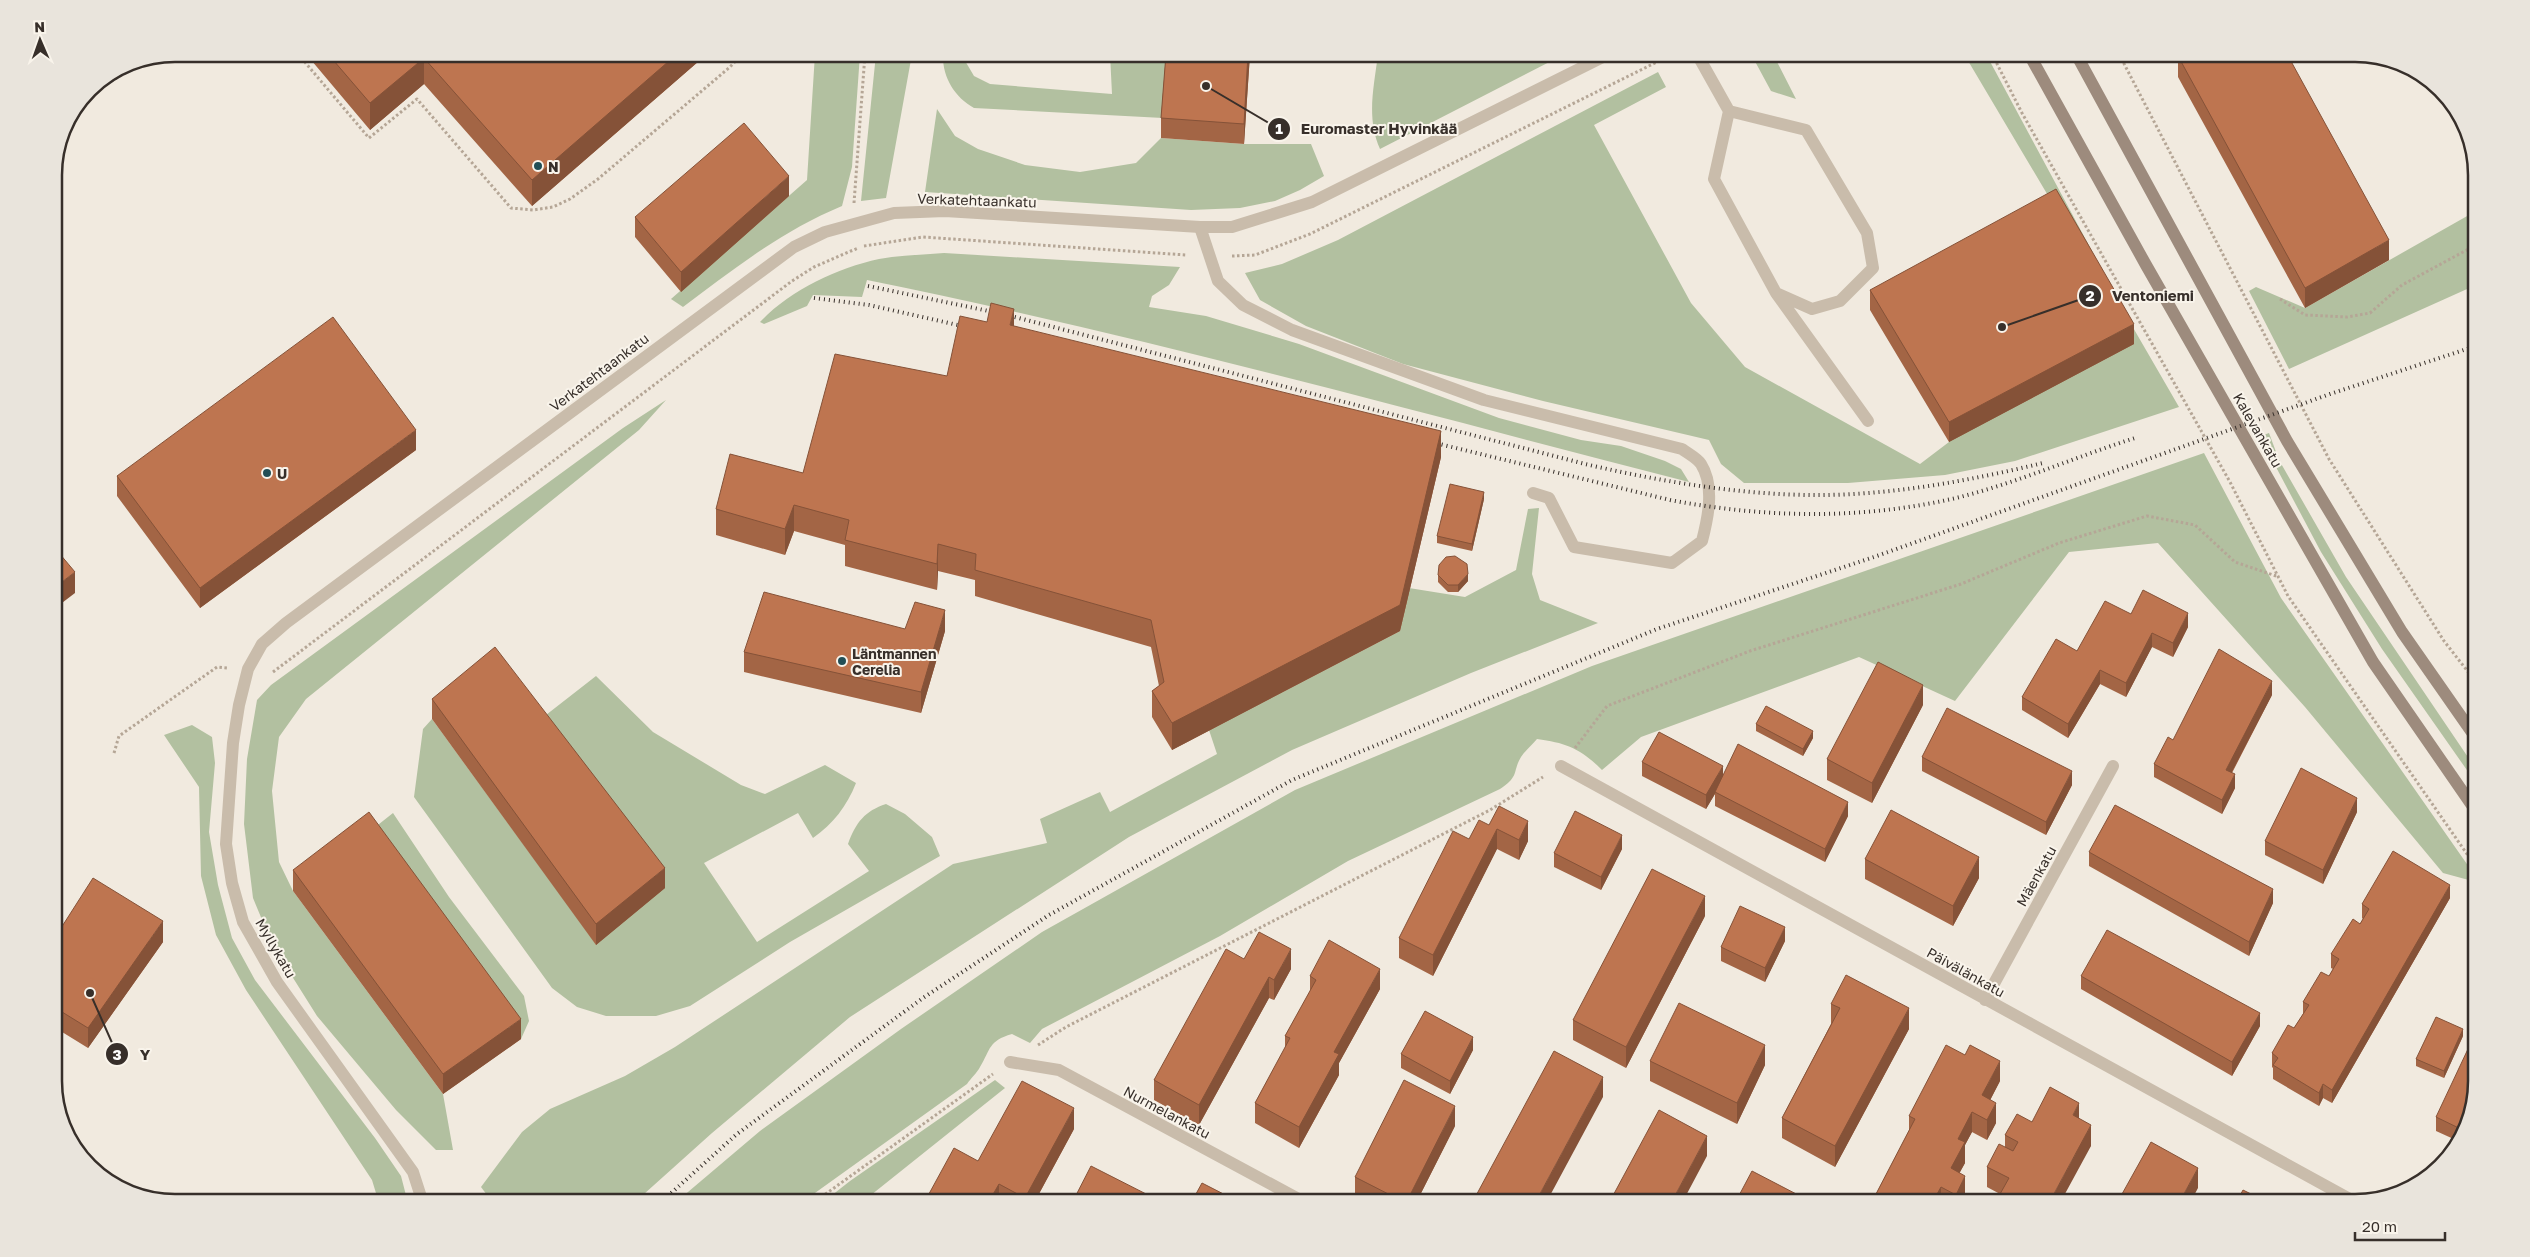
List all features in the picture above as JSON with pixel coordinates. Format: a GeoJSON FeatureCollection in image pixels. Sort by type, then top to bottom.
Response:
{"type":"FeatureCollection","features":[{"type":"Feature","properties":{"kind":"main road","name":"Kalevankatu"},"geometry":{"type":"LineString","coordinates":[[2034,62],[2146,265],[2373,662],[2468,799]]}},
{"type":"Feature","properties":{"kind":"main road","name":"Kalevankatu"},"geometry":{"type":"LineString","coordinates":[[2080,62],[2287,441],[2402,632],[2468,726]]}},
{"type":"Feature","properties":{"kind":"street","name":"Verkatehtaankatu"},"geometry":{"type":"LineString","coordinates":[[248,669],[262,644],[286,622],[794,247],[826,232],[855,222],[894,213],[945,211],[1200,227],[1232,226],[1312,202],[1592,62]]}},
{"type":"Feature","properties":{"kind":"street"},"geometry":{"type":"LineString","coordinates":[[1702,62],[1729,112],[1714,179],[1776,293],[1868,421]]}},
{"type":"Feature","properties":{"kind":"street"},"geometry":{"type":"LineString","coordinates":[[1729,112],[1806,130],[1867,232],[1873,268],[1840,301],[1812,309],[1776,293]]}},
{"type":"Feature","properties":{"kind":"street"},"geometry":{"type":"LineString","coordinates":[[1200,227],[1218,281],[1243,305],[1292,330],[1484,400],[1682,449],[1701,463],[1708,488],[1710,507],[1702,541],[1672,563],[1574,547],[1549,498],[1533,493]]}},
{"type":"Feature","properties":{"kind":"street","name":"Myllykatu"},"geometry":{"type":"LineString","coordinates":[[248,669],[233,743],[226,844],[232,883],[243,922],[277,982],[413,1172],[420,1194]]}},
{"type":"Feature","properties":{"kind":"street","name":"Päivälänkatu"},"geometry":{"type":"LineString","coordinates":[[1561,766],[2341,1194]]}},
{"type":"Feature","properties":{"kind":"street","name":"Mäenkatu"},"geometry":{"type":"LineString","coordinates":[[1985,1000],[2113,766]]}},
{"type":"Feature","properties":{"kind":"street","name":"Nurmelankatu"},"geometry":{"type":"LineString","coordinates":[[1010,1062],[1059,1070],[1289,1194]]}},
{"type":"Feature","properties":{"kind":"path"},"geometry":{"type":"LineString","coordinates":[[1996,62],[2022,113],[2230,482],[2294,605],[2468,855]]}},
{"type":"Feature","properties":{"kind":"path"},"geometry":{"type":"LineString","coordinates":[[2122,62],[2329,459],[2444,641],[2468,671]]}},
{"type":"Feature","properties":{"kind":"path"},"geometry":{"type":"LineString","coordinates":[[306,63],[369,138],[417,99],[512,208],[532,210],[553,207],[570,199],[584,189],[734,63]]}},
{"type":"Feature","properties":{"kind":"path"},"geometry":{"type":"LineString","coordinates":[[114,753],[119,736],[217,667],[248,669],[268,676],[792,281],[814,267],[861,246],[855,222],[854,200],[864,63]]}},
{"type":"Feature","properties":{"kind":"path"},"geometry":{"type":"LineString","coordinates":[[2280,299],[2304,315],[2347,318],[2370,313],[2402,285],[2467,250]]}},
{"type":"Feature","properties":{"kind":"path"},"geometry":{"type":"LineString","coordinates":[[826,1194],[1010,1062],[1066,1027],[1490,810],[1561,766],[1607,706],[1750,651],[1961,584],[2059,543],[2146,516],[2195,525],[2235,562],[2278,577]]}},
{"type":"Feature","properties":{"kind":"green space"},"geometry":{"type":"Polygon","coordinates":[[[1377,62],[1549,62],[1380,149],[1373,126],[1373,90],[1377,62]]]}},
{"type":"Feature","properties":{"kind":"green space"},"geometry":{"type":"Polygon","coordinates":[[[1755,62],[1777,62],[1796,99],[1771,91],[1755,62]]]}},
{"type":"Feature","properties":{"kind":"green space"},"geometry":{"type":"Polygon","coordinates":[[[1969,62],[1990,62],[2135,331],[2179,407],[2015,461],[1945,475],[1848,483],[1744,483],[1721,464],[1709,440],[1543,401],[1403,364],[1306,326],[1260,300],[1245,273],[1282,264],[1338,240],[1658,72],[1666,87],[1594,125],[1691,303],[1745,367],[1920,464],[1949,442],[2056,209],[1969,62]]]}},
{"type":"Feature","properties":{"kind":"green space"},"geometry":{"type":"Polygon","coordinates":[[[814,63],[859,63],[852,167],[842,206],[799,227],[759,251],[683,307],[671,299],[807,180],[814,63]]]}},
{"type":"Feature","properties":{"kind":"green space"},"geometry":{"type":"Polygon","coordinates":[[[875,63],[910,63],[886,198],[861,201],[875,63]]]}},
{"type":"Feature","properties":{"kind":"green space"},"geometry":{"type":"Polygon","coordinates":[[[943,63],[966,63],[974,76],[990,84],[1112,94],[1110,63],[1166,63],[1163,118],[974,108],[955,92],[943,63]]]}},
{"type":"Feature","properties":{"kind":"green space"},"geometry":{"type":"Polygon","coordinates":[[[937,109],[955,136],[978,149],[1025,165],[1080,172],[1136,163],[1161,138],[1244,144],[1311,144],[1324,176],[1300,190],[1275,201],[1240,208],[1191,210],[925,192],[937,109]]]}},
{"type":"Feature","properties":{"kind":"green space"},"geometry":{"type":"Polygon","coordinates":[[[2467,216],[2467,289],[2289,369],[2249,291],[2256,287],[2305,308],[2467,216]]]}},
{"type":"Feature","properties":{"kind":"green space"},"geometry":{"type":"Polygon","coordinates":[[[944,253],[1180,267],[1169,285],[1152,296],[1149,307],[1206,316],[1299,344],[1499,418],[1581,440],[1621,446],[1665,461],[1681,469],[1689,482],[1177,350],[1074,325],[867,280],[862,297],[813,295],[807,306],[764,324],[760,322],[785,300],[799,291],[847,268],[879,259],[944,253]]]}},
{"type":"Feature","properties":{"kind":"green space"},"geometry":{"type":"Polygon","coordinates":[[[666,400],[639,430],[306,699],[279,737],[272,791],[279,862],[293,891],[443,1094],[453,1150],[436,1150],[396,1110],[317,1016],[273,946],[253,898],[244,824],[247,759],[257,700],[271,685],[623,428],[666,400]]]}},
{"type":"Feature","properties":{"kind":"green space"},"geometry":{"type":"Polygon","coordinates":[[[2269,433],[2279,460],[2346,577],[2468,757],[2468,771],[2382,649],[2321,552],[2261,436],[2269,433]]]}},
{"type":"Feature","properties":{"kind":"green space"},"geometry":{"type":"Polygon","coordinates":[[[2204,453],[2281,598],[2468,865],[2468,880],[2443,873],[2305,707],[2158,543],[2069,552],[1955,701],[1859,657],[1641,737],[1602,770],[1573,748],[1537,739],[1524,752],[1513,777],[1500,789],[1348,861],[1220,936],[1042,1029],[1030,1043],[1012,1034],[998,1040],[991,1046],[979,1069],[967,1084],[814,1194],[686,1194],[760,1131],[901,1029],[1042,932],[1295,790],[1592,666],[2204,453]]]}},
{"type":"Feature","properties":{"kind":"green space"},"geometry":{"type":"Polygon","coordinates":[[[1539,508],[1532,574],[1540,600],[1598,623],[1471,673],[1292,750],[1129,837],[850,1017],[712,1133],[644,1194],[486,1194],[481,1187],[522,1132],[550,1109],[625,1076],[675,1047],[953,864],[1047,843],[1040,819],[1100,792],[1110,812],[1217,754],[1209,730],[1400,631],[1409,588],[1465,597],[1516,570],[1528,509],[1539,508]]]}},
{"type":"Feature","properties":{"kind":"green space"},"geometry":{"type":"Polygon","coordinates":[[[596,676],[653,732],[741,785],[765,794],[825,765],[856,783],[839,814],[813,838],[798,813],[704,863],[757,942],[869,871],[848,844],[854,829],[862,818],[872,810],[886,804],[905,814],[932,837],[940,856],[790,942],[690,1006],[656,1016],[606,1016],[577,1007],[552,988],[414,797],[423,729],[432,719],[596,944],[537,722],[596,676]]]}},
{"type":"Feature","properties":{"kind":"green space"},"geometry":{"type":"Polygon","coordinates":[[[192,725],[212,737],[215,763],[209,832],[218,885],[232,938],[255,980],[375,1138],[401,1176],[406,1194],[376,1194],[372,1180],[246,990],[216,935],[201,876],[199,787],[164,735],[192,725]]]}},
{"type":"Feature","properties":{"kind":"green space"},"geometry":{"type":"Polygon","coordinates":[[[393,813],[449,897],[524,996],[529,1021],[521,1039],[369,832],[393,813]]]}},
{"type":"Feature","properties":{"kind":"green space"},"geometry":{"type":"Polygon","coordinates":[[[995,1080],[1005,1088],[872,1194],[833,1194],[995,1080]]]}},
{"type":"Feature","properties":{"kind":"building"},"geometry":{"type":"Polygon","coordinates":[[[2181,62],[2291,62],[2389,240],[2305,288],[2181,62]]]}},
{"type":"Feature","properties":{"kind":"building"},"geometry":{"type":"Polygon","coordinates":[[[336,63],[418,63],[370,103],[336,63]]]}},
{"type":"Feature","properties":{"kind":"building"},"geometry":{"type":"Polygon","coordinates":[[[428,63],[667,63],[532,180],[428,63]]]}},
{"type":"Feature","properties":{"kind":"building"},"geometry":{"type":"Polygon","coordinates":[[[1165,63],[1248,63],[1244,124],[1161,118],[1165,63]]]}},
{"type":"Feature","properties":{"kind":"building"},"geometry":{"type":"Polygon","coordinates":[[[744,123],[789,176],[681,272],[635,217],[744,123]]]}},
{"type":"Feature","properties":{"kind":"building"},"geometry":{"type":"Polygon","coordinates":[[[2056,189],[2134,324],[1949,422],[1870,290],[2056,189]]]}},
{"type":"Feature","properties":{"kind":"building"},"geometry":{"type":"Polygon","coordinates":[[[991,303],[1014,309],[1010,325],[1441,431],[1400,605],[1172,723],[1152,691],[1164,682],[1151,620],[975,570],[976,554],[938,544],[937,564],[845,540],[849,520],[794,505],[785,529],[716,509],[730,454],[803,473],[835,354],[947,376],[960,316],[987,322],[991,303]]]}},
{"type":"Feature","properties":{"kind":"building","name":"U"},"geometry":{"type":"Polygon","coordinates":[[[333,317],[416,430],[200,588],[117,476],[333,317]]]}},
{"type":"Feature","properties":{"kind":"building"},"geometry":{"type":"Polygon","coordinates":[[[1450,484],[1484,492],[1472,544],[1437,536],[1450,484]]]}},
{"type":"Feature","properties":{"kind":"building"},"geometry":{"type":"Polygon","coordinates":[[[1455,556],[1467,564],[1468,574],[1458,585],[1448,585],[1438,575],[1439,565],[1446,557],[1455,556]]]}},
{"type":"Feature","properties":{"kind":"building"},"geometry":{"type":"Polygon","coordinates":[[[63,558],[75,572],[63,581],[63,558]]]}},
{"type":"Feature","properties":{"kind":"building"},"geometry":{"type":"Polygon","coordinates":[[[2143,590],[2188,613],[2173,643],[2152,633],[2126,683],[2100,670],[2068,724],[2022,697],[2056,639],[2077,651],[2105,601],[2131,614],[2143,590]]]}},
{"type":"Feature","properties":{"kind":"building","name":"Läntmannen Cerelia"},"geometry":{"type":"Polygon","coordinates":[[[764,592],[905,629],[915,602],[945,610],[921,692],[744,652],[764,592]]]}},
{"type":"Feature","properties":{"kind":"building"},"geometry":{"type":"Polygon","coordinates":[[[495,647],[665,868],[596,924],[432,699],[495,647]]]}},
{"type":"Feature","properties":{"kind":"building"},"geometry":{"type":"Polygon","coordinates":[[[2219,649],[2272,681],[2226,770],[2235,774],[2222,800],[2154,764],[2168,737],[2173,740],[2219,649]]]}},
{"type":"Feature","properties":{"kind":"building"},"geometry":{"type":"Polygon","coordinates":[[[1878,662],[1923,685],[1872,783],[1827,759],[1878,662]]]}},
{"type":"Feature","properties":{"kind":"building"},"geometry":{"type":"Polygon","coordinates":[[[1766,706],[1813,731],[1803,749],[1756,724],[1766,706]]]}},
{"type":"Feature","properties":{"kind":"building"},"geometry":{"type":"Polygon","coordinates":[[[1947,708],[2072,771],[2046,822],[1922,757],[1947,708]]]}},
{"type":"Feature","properties":{"kind":"building"},"geometry":{"type":"Polygon","coordinates":[[[1659,732],[1723,766],[1706,795],[1642,762],[1659,732]]]}},
{"type":"Feature","properties":{"kind":"building"},"geometry":{"type":"Polygon","coordinates":[[[1738,744],[1848,802],[1825,849],[1715,792],[1738,744]]]}},
{"type":"Feature","properties":{"kind":"building"},"geometry":{"type":"Polygon","coordinates":[[[2301,768],[2357,798],[2323,870],[2265,841],[2301,768]]]}},
{"type":"Feature","properties":{"kind":"building"},"geometry":{"type":"Polygon","coordinates":[[[2115,805],[2273,889],[2249,942],[2089,852],[2115,805]]]}},
{"type":"Feature","properties":{"kind":"building"},"geometry":{"type":"Polygon","coordinates":[[[1499,806],[1528,821],[1519,840],[1497,829],[1433,955],[1399,938],[1453,831],[1469,839],[1479,820],[1489,825],[1499,806]]]}},
{"type":"Feature","properties":{"kind":"building"},"geometry":{"type":"Polygon","coordinates":[[[1891,810],[1979,857],[1953,906],[1865,859],[1891,810]]]}},
{"type":"Feature","properties":{"kind":"building"},"geometry":{"type":"Polygon","coordinates":[[[1575,811],[1622,835],[1601,877],[1554,853],[1575,811]]]}},
{"type":"Feature","properties":{"kind":"building"},"geometry":{"type":"Polygon","coordinates":[[[369,812],[521,1019],[443,1074],[293,870],[369,812]]]}},
{"type":"Feature","properties":{"kind":"building"},"geometry":{"type":"Polygon","coordinates":[[[2393,851],[2450,885],[2332,1090],[2323,1084],[2319,1093],[2273,1065],[2278,1058],[2272,1053],[2288,1025],[2294,1028],[2309,1005],[2303,1002],[2321,972],[2329,976],[2339,959],[2331,954],[2353,919],[2360,924],[2369,909],[2362,904],[2393,851]]]}},
{"type":"Feature","properties":{"kind":"building"},"geometry":{"type":"Polygon","coordinates":[[[1652,869],[1705,896],[1626,1047],[1573,1020],[1652,869]]]}},
{"type":"Feature","properties":{"kind":"building"},"geometry":{"type":"Polygon","coordinates":[[[93,878],[163,921],[88,1028],[63,1013],[63,925],[93,878]]]}},
{"type":"Feature","properties":{"kind":"building"},"geometry":{"type":"Polygon","coordinates":[[[1740,906],[1785,927],[1765,968],[1721,947],[1740,906]]]}},
{"type":"Feature","properties":{"kind":"building"},"geometry":{"type":"Polygon","coordinates":[[[2107,930],[2260,1013],[2232,1062],[2081,976],[2107,930]]]}},
{"type":"Feature","properties":{"kind":"building"},"geometry":{"type":"Polygon","coordinates":[[[1259,932],[1291,949],[1274,980],[1269,977],[1199,1105],[1154,1080],[1226,949],[1244,959],[1259,932]]]}},
{"type":"Feature","properties":{"kind":"building"},"geometry":{"type":"Polygon","coordinates":[[[1329,940],[1380,969],[1334,1052],[1339,1054],[1299,1127],[1255,1103],[1290,1038],[1285,1036],[1316,980],[1310,976],[1329,940]]]}},
{"type":"Feature","properties":{"kind":"building"},"geometry":{"type":"Polygon","coordinates":[[[1846,975],[1909,1008],[1835,1146],[1782,1118],[1840,1008],[1831,1004],[1846,975]]]}},
{"type":"Feature","properties":{"kind":"building"},"geometry":{"type":"Polygon","coordinates":[[[1679,1003],[1765,1045],[1737,1103],[1650,1061],[1679,1003]]]}},
{"type":"Feature","properties":{"kind":"building"},"geometry":{"type":"Polygon","coordinates":[[[1425,1011],[1473,1037],[1450,1081],[1401,1054],[1425,1011]]]}},
{"type":"Feature","properties":{"kind":"building"},"geometry":{"type":"Polygon","coordinates":[[[2436,1017],[2463,1029],[2444,1071],[2416,1059],[2436,1017]]]}},
{"type":"Feature","properties":{"kind":"building"},"geometry":{"type":"Polygon","coordinates":[[[1946,1045],[1965,1055],[1970,1045],[2000,1061],[1982,1095],[1996,1103],[1987,1120],[1972,1112],[1958,1139],[1965,1142],[1951,1168],[1965,1176],[1956,1194],[1941,1187],[1937,1194],[1876,1194],[1915,1119],[1909,1116],[1946,1045]]]}},
{"type":"Feature","properties":{"kind":"building"},"geometry":{"type":"Polygon","coordinates":[[[2468,1049],[2467,1089],[2457,1127],[2436,1117],[2468,1049]]]}},
{"type":"Feature","properties":{"kind":"building"},"geometry":{"type":"Polygon","coordinates":[[[1554,1051],[1603,1077],[1540,1194],[1477,1194],[1554,1051]]]}},
{"type":"Feature","properties":{"kind":"building"},"geometry":{"type":"Polygon","coordinates":[[[1404,1080],[1455,1106],[1411,1194],[1388,1194],[1355,1177],[1404,1080]]]}},
{"type":"Feature","properties":{"kind":"building"},"geometry":{"type":"Polygon","coordinates":[[[1022,1081],[1074,1108],[1027,1194],[1018,1194],[999,1184],[993,1194],[929,1194],[954,1148],[978,1161],[1022,1081]]]}},
{"type":"Feature","properties":{"kind":"building"},"geometry":{"type":"Polygon","coordinates":[[[2050,1087],[2079,1103],[2073,1115],[2091,1125],[2054,1194],[2000,1194],[2009,1178],[1987,1167],[1999,1144],[2013,1151],[2018,1142],[2005,1135],[2017,1114],[2032,1122],[2050,1087]]]}},
{"type":"Feature","properties":{"kind":"building"},"geometry":{"type":"Polygon","coordinates":[[[1659,1110],[1707,1136],[1676,1194],[1614,1194],[1659,1110]]]}},
{"type":"Feature","properties":{"kind":"building"},"geometry":{"type":"Polygon","coordinates":[[[2151,1142],[2198,1168],[2184,1194],[2122,1194],[2151,1142]]]}},
{"type":"Feature","properties":{"kind":"building"},"geometry":{"type":"Polygon","coordinates":[[[1091,1166],[1146,1194],[1077,1194],[1091,1166]]]}},
{"type":"Feature","properties":{"kind":"building"},"geometry":{"type":"Polygon","coordinates":[[[1752,1171],[1796,1194],[1740,1194],[1752,1171]]]}},
{"type":"Feature","properties":{"kind":"building"},"geometry":{"type":"Polygon","coordinates":[[[1202,1183],[1223,1194],[1196,1194],[1202,1183]]]}},
{"type":"Feature","properties":{"kind":"building"},"geometry":{"type":"Polygon","coordinates":[[[2243,1190],[2251,1194],[2241,1194],[2243,1190]]]}},
{"type":"Feature","properties":{"kind":"railway"},"geometry":{"type":"LineString","coordinates":[[868,286],[1003,314],[1585,464],[1697,486],[1782,494],[1839,495],[1928,486],[1986,476],[2043,463]]}},
{"type":"Feature","properties":{"kind":"railway"},"geometry":{"type":"LineString","coordinates":[[814,298],[869,305],[971,328]]}},
{"type":"Feature","properties":{"kind":"railway"},"geometry":{"type":"LineString","coordinates":[[670,1194],[737,1134],[923,998],[1049,915],[1292,780],[1657,629],[1874,557],[2330,394],[2467,349]]}},
{"type":"Feature","properties":{"kind":"railway"},"geometry":{"type":"LineString","coordinates":[[1427,441],[1670,500],[1741,510],[1813,514],[1885,510],[1956,498],[2001,485],[2135,438]]}},
{"type":"Feature","properties":{"kind":"place","name":"Euromaster Hyvinkää"},"geometry":{"type":"Point","coordinates":[1206,86]}},
{"type":"Feature","properties":{"kind":"place","name":"N"},"geometry":{"type":"Point","coordinates":[538,166]}},
{"type":"Feature","properties":{"kind":"place","name":"Ventoniemi"},"geometry":{"type":"Point","coordinates":[2002,327]}},
{"type":"Feature","properties":{"kind":"place","name":"U"},"geometry":{"type":"Point","coordinates":[267,473]}},
{"type":"Feature","properties":{"kind":"place","name":"Läntmannen Cerelia"},"geometry":{"type":"Point","coordinates":[842,661]}},
{"type":"Feature","properties":{"kind":"place","name":"Y"},"geometry":{"type":"Point","coordinates":[90,993]}}]}
